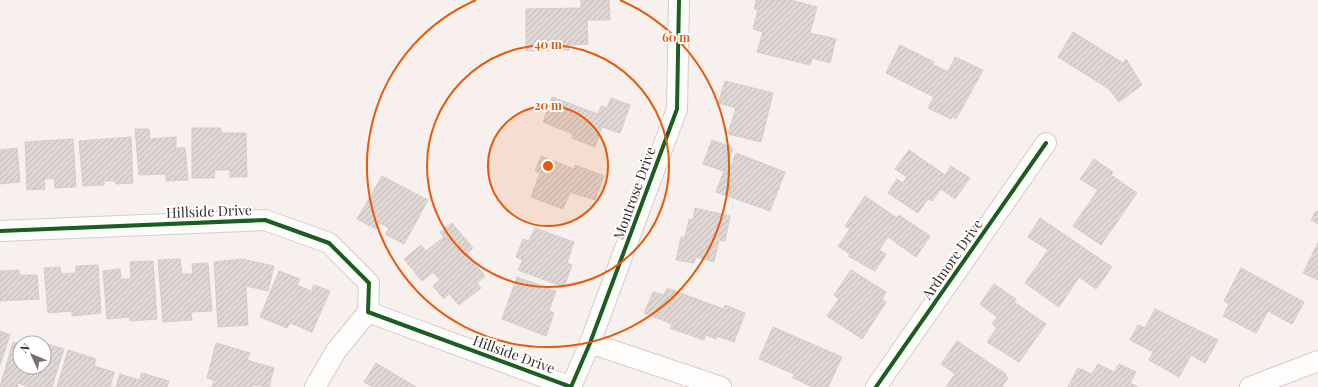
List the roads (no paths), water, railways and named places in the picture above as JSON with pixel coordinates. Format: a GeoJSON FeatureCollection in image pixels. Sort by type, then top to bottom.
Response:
{"type":"FeatureCollection","features":[{"type":"Feature","properties":{"kind":"street","name":"Montrose Drive"},"geometry":{"type":"LineString","coordinates":[[571,387],[590,343],[676,109],[679,0]]}},
{"type":"Feature","properties":{"kind":"street","name":"Ardmore Drive"},"geometry":{"type":"LineString","coordinates":[[876,387],[1046,143]]}},
{"type":"Feature","properties":{"kind":"street","name":"Hillside Drive"},"geometry":{"type":"LineString","coordinates":[[0,231],[265,220],[329,243],[369,283],[368,312],[571,387]]}},
{"type":"Feature","properties":{"kind":"street"},"geometry":{"type":"LineString","coordinates":[[315,387],[336,351],[368,312]]}},
{"type":"Feature","properties":{"kind":"street"},"geometry":{"type":"LineString","coordinates":[[590,343],[721,387]]}},
{"type":"Feature","properties":{"kind":"street"},"geometry":{"type":"LineString","coordinates":[[1250,387],[1318,361]]}}]}
